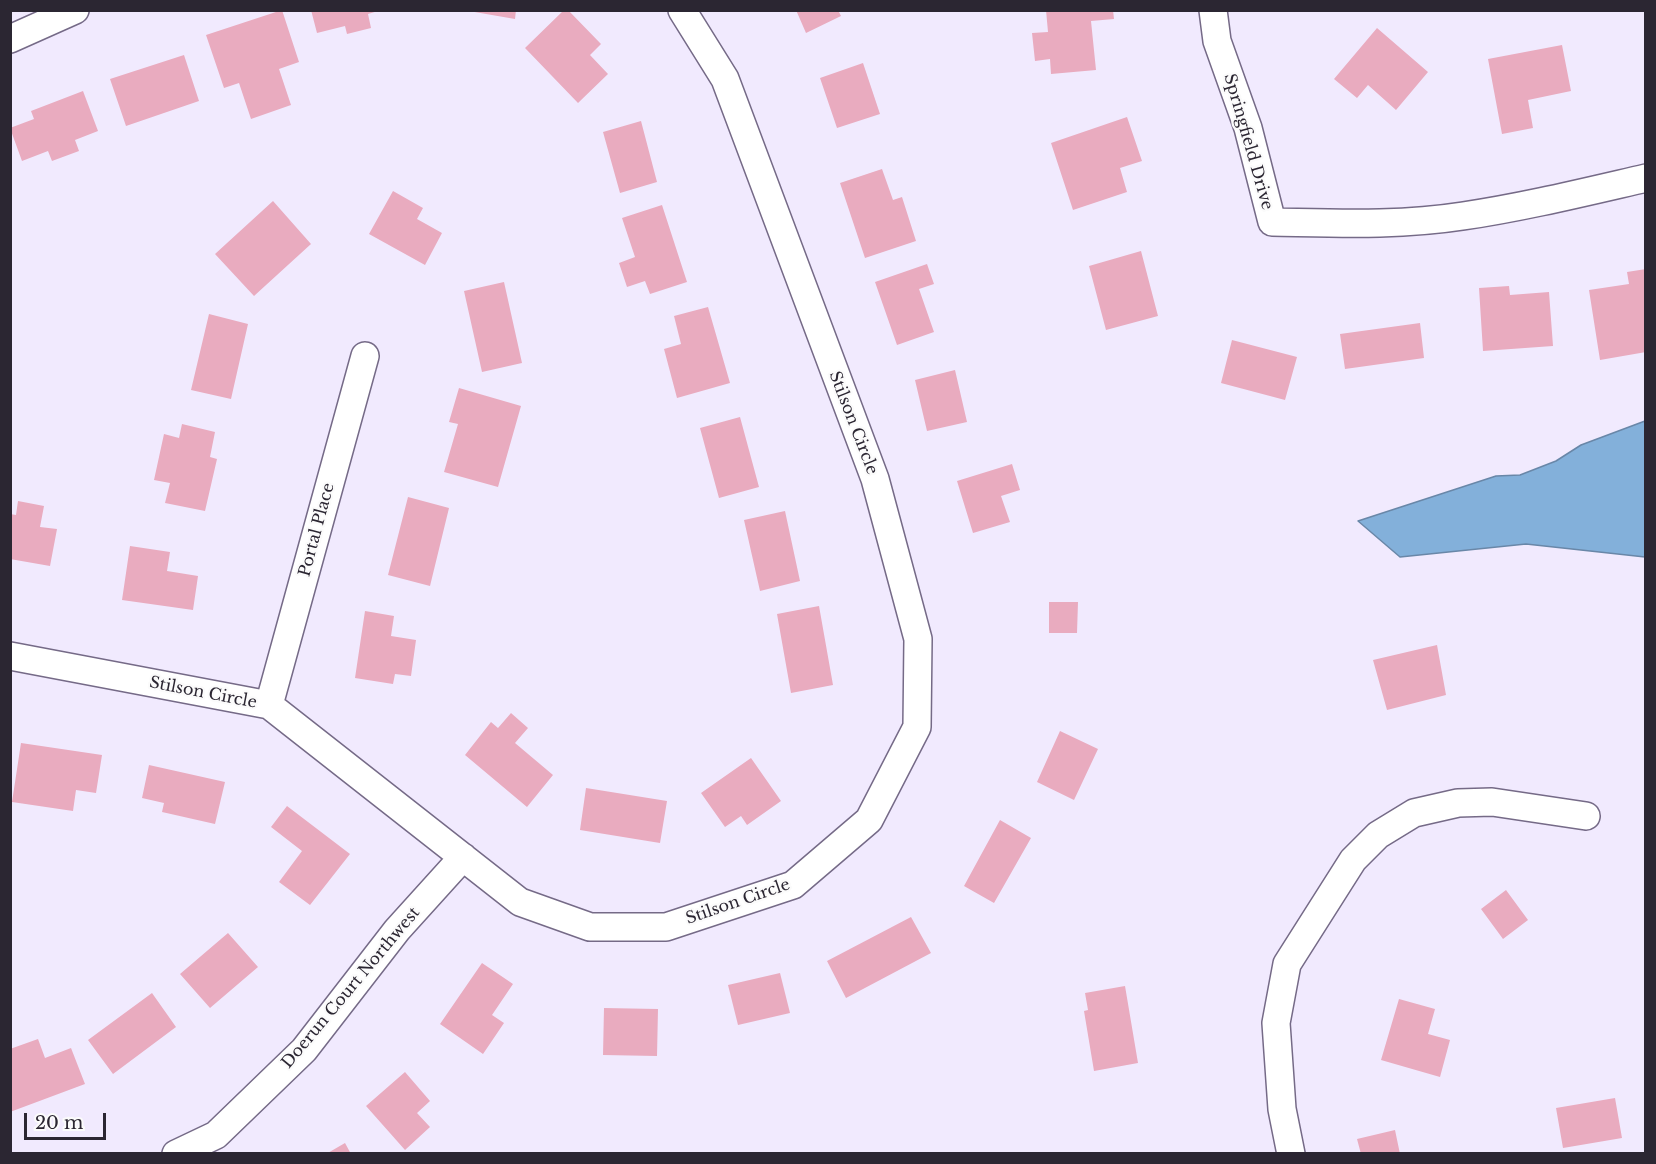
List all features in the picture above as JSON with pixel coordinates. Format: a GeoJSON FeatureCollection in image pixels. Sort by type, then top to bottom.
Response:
{"type":"FeatureCollection","features":[{"type":"Feature","properties":{"kind":"street"},"geometry":{"type":"LineString","coordinates":[[10,39],[75,10]]}},
{"type":"Feature","properties":{"kind":"street","name":"Stilson Circle"},"geometry":{"type":"LineString","coordinates":[[10,657],[269,705],[520,902],[590,927],[666,927],[793,885],[869,820],[917,727],[918,639],[875,479],[725,79],[682,10]]}},
{"type":"Feature","properties":{"kind":"street","name":"Springfield Drive"},"geometry":{"type":"LineString","coordinates":[[1213,10],[1217,41],[1248,128],[1272,222],[1368,224],[1461,217],[1539,203],[1646,178]]}},
{"type":"Feature","properties":{"kind":"street","name":"Portal Place"},"geometry":{"type":"LineString","coordinates":[[269,705],[364,356]]}},
{"type":"Feature","properties":{"kind":"street"},"geometry":{"type":"LineString","coordinates":[[1291,1154],[1282,1109],[1276,1023],[1287,964],[1353,860],[1378,835],[1414,813],[1458,803],[1492,802],[1586,816]]}},
{"type":"Feature","properties":{"kind":"street","name":"Doerun Court Northwest"},"geometry":{"type":"LineString","coordinates":[[176,1154],[216,1135],[304,1050],[397,930],[463,857]]}},
{"type":"Feature","properties":{"kind":"water"},"geometry":{"type":"Polygon","coordinates":[[[1645,421],[1645,557],[1526,544],[1400,557],[1358,521],[1496,476],[1520,475],[1556,461],[1581,445],[1645,421]]]}},
{"type":"Feature","properties":{"kind":"building"},"geometry":{"type":"Polygon","coordinates":[[[282,10],[299,62],[279,69],[291,105],[251,119],[239,83],[224,88],[206,35],[282,10]]]}},
{"type":"Feature","properties":{"kind":"building"},"geometry":{"type":"Polygon","coordinates":[[[311,10],[378,11],[368,14],[371,28],[347,34],[345,26],[317,33],[311,10]]]}},
{"type":"Feature","properties":{"kind":"building"},"geometry":{"type":"Polygon","coordinates":[[[463,10],[516,10],[515,19],[463,10]]]}},
{"type":"Feature","properties":{"kind":"building"},"geometry":{"type":"Polygon","coordinates":[[[564,10],[568,10],[601,44],[590,55],[608,74],[578,103],[525,48],[564,10]]]}},
{"type":"Feature","properties":{"kind":"building"},"geometry":{"type":"Polygon","coordinates":[[[796,10],[838,10],[841,16],[806,33],[796,10]]]}},
{"type":"Feature","properties":{"kind":"building"},"geometry":{"type":"Polygon","coordinates":[[[1046,10],[1113,10],[1114,19],[1091,21],[1096,70],[1051,74],[1050,59],[1035,61],[1032,33],[1048,32],[1046,10]]]}},
{"type":"Feature","properties":{"kind":"building"},"geometry":{"type":"Polygon","coordinates":[[[1377,28],[1428,72],[1396,110],[1368,85],[1357,98],[1334,79],[1377,28]]]}},
{"type":"Feature","properties":{"kind":"building"},"geometry":{"type":"Polygon","coordinates":[[[1562,45],[1571,91],[1528,100],[1533,128],[1502,134],[1488,59],[1562,45]]]}},
{"type":"Feature","properties":{"kind":"building"},"geometry":{"type":"Polygon","coordinates":[[[184,55],[199,101],[126,126],[110,79],[184,55]]]}},
{"type":"Feature","properties":{"kind":"building"},"geometry":{"type":"Polygon","coordinates":[[[863,63],[880,114],[837,128],[820,78],[863,63]]]}},
{"type":"Feature","properties":{"kind":"building"},"geometry":{"type":"Polygon","coordinates":[[[83,91],[98,131],[75,140],[79,151],[52,161],[48,151],[22,161],[10,128],[34,119],[31,111],[83,91]]]}},
{"type":"Feature","properties":{"kind":"building"},"geometry":{"type":"Polygon","coordinates":[[[1127,117],[1142,161],[1120,168],[1127,192],[1073,210],[1051,143],[1127,117]]]}},
{"type":"Feature","properties":{"kind":"building"},"geometry":{"type":"Polygon","coordinates":[[[641,121],[657,182],[620,193],[603,132],[641,121]]]}},
{"type":"Feature","properties":{"kind":"building"},"geometry":{"type":"Polygon","coordinates":[[[882,169],[893,200],[902,197],[916,241],[865,258],[840,183],[882,169]]]}},
{"type":"Feature","properties":{"kind":"building"},"geometry":{"type":"Polygon","coordinates":[[[393,191],[423,208],[417,219],[442,233],[425,265],[369,234],[393,191]]]}},
{"type":"Feature","properties":{"kind":"building"},"geometry":{"type":"Polygon","coordinates":[[[273,201],[311,244],[254,296],[215,254],[273,201]]]}},
{"type":"Feature","properties":{"kind":"building"},"geometry":{"type":"Polygon","coordinates":[[[662,205],[687,282],[650,294],[645,281],[627,287],[619,263],[635,257],[622,218],[662,205]]]}},
{"type":"Feature","properties":{"kind":"building"},"geometry":{"type":"Polygon","coordinates":[[[1141,251],[1158,316],[1106,330],[1089,266],[1141,251]]]}},
{"type":"Feature","properties":{"kind":"building"},"geometry":{"type":"Polygon","coordinates":[[[927,264],[934,284],[919,289],[934,332],[897,345],[875,282],[927,264]]]}},
{"type":"Feature","properties":{"kind":"building"},"geometry":{"type":"Polygon","coordinates":[[[1646,269],[1646,352],[1600,360],[1589,290],[1629,284],[1627,272],[1646,269]]]}},
{"type":"Feature","properties":{"kind":"building"},"geometry":{"type":"Polygon","coordinates":[[[504,282],[522,363],[482,372],[464,291],[504,282]]]}},
{"type":"Feature","properties":{"kind":"building"},"geometry":{"type":"Polygon","coordinates":[[[1509,286],[1510,295],[1549,292],[1553,346],[1483,351],[1479,288],[1509,286]]]}},
{"type":"Feature","properties":{"kind":"building"},"geometry":{"type":"Polygon","coordinates":[[[708,307],[730,383],[677,398],[664,349],[681,344],[674,316],[708,307]]]}},
{"type":"Feature","properties":{"kind":"building"},"geometry":{"type":"Polygon","coordinates":[[[209,314],[248,324],[231,399],[191,390],[209,314]]]}},
{"type":"Feature","properties":{"kind":"building"},"geometry":{"type":"Polygon","coordinates":[[[1420,323],[1424,358],[1345,369],[1340,334],[1420,323]]]}},
{"type":"Feature","properties":{"kind":"building"},"geometry":{"type":"Polygon","coordinates":[[[1232,340],[1297,357],[1285,400],[1221,383],[1232,340]]]}},
{"type":"Feature","properties":{"kind":"building"},"geometry":{"type":"Polygon","coordinates":[[[955,370],[967,422],[927,431],[915,380],[955,370]]]}},
{"type":"Feature","properties":{"kind":"building"},"geometry":{"type":"Polygon","coordinates":[[[459,388],[521,406],[498,487],[444,472],[458,424],[449,422],[459,388]]]}},
{"type":"Feature","properties":{"kind":"building"},"geometry":{"type":"Polygon","coordinates":[[[740,417],[759,487],[719,498],[700,428],[740,417]]]}},
{"type":"Feature","properties":{"kind":"building"},"geometry":{"type":"Polygon","coordinates":[[[182,424],[215,432],[210,457],[217,459],[205,511],[165,503],[170,483],[154,480],[164,434],[179,438],[182,424]]]}},
{"type":"Feature","properties":{"kind":"building"},"geometry":{"type":"Polygon","coordinates":[[[1012,464],[1020,490],[1001,496],[1010,522],[973,533],[957,481],[1012,464]]]}},
{"type":"Feature","properties":{"kind":"building"},"geometry":{"type":"Polygon","coordinates":[[[408,497],[449,508],[430,586],[388,575],[408,497]]]}},
{"type":"Feature","properties":{"kind":"building"},"geometry":{"type":"Polygon","coordinates":[[[18,501],[44,506],[40,527],[57,529],[50,566],[10,559],[10,514],[16,515],[18,501]]]}},
{"type":"Feature","properties":{"kind":"building"},"geometry":{"type":"Polygon","coordinates":[[[785,511],[800,581],[760,591],[744,520],[785,511]]]}},
{"type":"Feature","properties":{"kind":"building"},"geometry":{"type":"Polygon","coordinates":[[[130,546],[170,552],[167,571],[198,576],[193,610],[122,600],[130,546]]]}},
{"type":"Feature","properties":{"kind":"building"},"geometry":{"type":"Polygon","coordinates":[[[1049,602],[1078,602],[1077,633],[1049,633],[1049,602]]]}},
{"type":"Feature","properties":{"kind":"building"},"geometry":{"type":"Polygon","coordinates":[[[819,606],[833,685],[791,693],[777,614],[819,606]]]}},
{"type":"Feature","properties":{"kind":"building"},"geometry":{"type":"Polygon","coordinates":[[[365,611],[394,616],[391,636],[416,640],[411,676],[395,674],[393,684],[355,678],[365,611]]]}},
{"type":"Feature","properties":{"kind":"building"},"geometry":{"type":"Polygon","coordinates":[[[1437,645],[1446,695],[1387,710],[1373,660],[1437,645]]]}},
{"type":"Feature","properties":{"kind":"building"},"geometry":{"type":"Polygon","coordinates":[[[511,713],[528,728],[515,743],[553,775],[527,807],[465,755],[491,722],[498,728],[511,713]]]}},
{"type":"Feature","properties":{"kind":"building"},"geometry":{"type":"Polygon","coordinates":[[[1060,731],[1098,749],[1074,800],[1037,782],[1060,731]]]}},
{"type":"Feature","properties":{"kind":"building"},"geometry":{"type":"Polygon","coordinates":[[[21,743],[102,755],[96,793],[76,790],[73,811],[12,802],[21,743]]]}},
{"type":"Feature","properties":{"kind":"building"},"geometry":{"type":"Polygon","coordinates":[[[751,758],[781,801],[747,825],[741,816],[725,827],[701,793],[751,758]]]}},
{"type":"Feature","properties":{"kind":"building"},"geometry":{"type":"Polygon","coordinates":[[[149,765],[225,782],[215,824],[162,812],[164,803],[142,798],[149,765]]]}},
{"type":"Feature","properties":{"kind":"building"},"geometry":{"type":"Polygon","coordinates":[[[586,788],[667,801],[660,843],[580,830],[586,788]]]}},
{"type":"Feature","properties":{"kind":"building"},"geometry":{"type":"Polygon","coordinates":[[[287,806],[350,854],[310,905],[279,882],[302,851],[271,827],[287,806]]]}},
{"type":"Feature","properties":{"kind":"building"},"geometry":{"type":"Polygon","coordinates":[[[1000,820],[1031,838],[994,903],[964,886],[1000,820]]]}},
{"type":"Feature","properties":{"kind":"building"},"geometry":{"type":"Polygon","coordinates":[[[1506,890],[1528,920],[1503,939],[1481,909],[1506,890]]]}},
{"type":"Feature","properties":{"kind":"building"},"geometry":{"type":"Polygon","coordinates":[[[911,917],[931,953],[846,998],[827,961],[911,917]]]}},
{"type":"Feature","properties":{"kind":"building"},"geometry":{"type":"Polygon","coordinates":[[[228,933],[258,967],[210,1008],[180,974],[228,933]]]}},
{"type":"Feature","properties":{"kind":"building"},"geometry":{"type":"Polygon","coordinates":[[[482,963],[513,984],[492,1015],[504,1023],[483,1054],[440,1024],[482,963]]]}},
{"type":"Feature","properties":{"kind":"building"},"geometry":{"type":"Polygon","coordinates":[[[780,973],[790,1013],[738,1025],[728,985],[780,973]]]}},
{"type":"Feature","properties":{"kind":"building"},"geometry":{"type":"Polygon","coordinates":[[[1125,986],[1138,1063],[1094,1071],[1084,1011],[1088,1010],[1085,993],[1125,986]]]}},
{"type":"Feature","properties":{"kind":"building"},"geometry":{"type":"Polygon","coordinates":[[[152,993],[176,1027],[113,1074],[88,1040],[152,993]]]}},
{"type":"Feature","properties":{"kind":"building"},"geometry":{"type":"Polygon","coordinates":[[[1399,999],[1435,1009],[1428,1034],[1450,1040],[1440,1077],[1381,1060],[1399,999]]]}},
{"type":"Feature","properties":{"kind":"building"},"geometry":{"type":"Polygon","coordinates":[[[604,1008],[658,1009],[657,1056],[603,1055],[604,1008]]]}},
{"type":"Feature","properties":{"kind":"building"},"geometry":{"type":"Polygon","coordinates":[[[38,1039],[45,1058],[71,1048],[85,1084],[10,1112],[10,1049],[38,1039]]]}},
{"type":"Feature","properties":{"kind":"building"},"geometry":{"type":"Polygon","coordinates":[[[405,1072],[430,1101],[417,1113],[430,1127],[405,1150],[366,1106],[405,1072]]]}},
{"type":"Feature","properties":{"kind":"building"},"geometry":{"type":"Polygon","coordinates":[[[1615,1098],[1622,1138],[1563,1148],[1556,1108],[1615,1098]]]}},
{"type":"Feature","properties":{"kind":"building"},"geometry":{"type":"Polygon","coordinates":[[[1395,1130],[1400,1154],[1361,1154],[1357,1139],[1395,1130]]]}},
{"type":"Feature","properties":{"kind":"building"},"geometry":{"type":"Polygon","coordinates":[[[345,1143],[351,1154],[326,1154],[345,1143]]]}}]}
